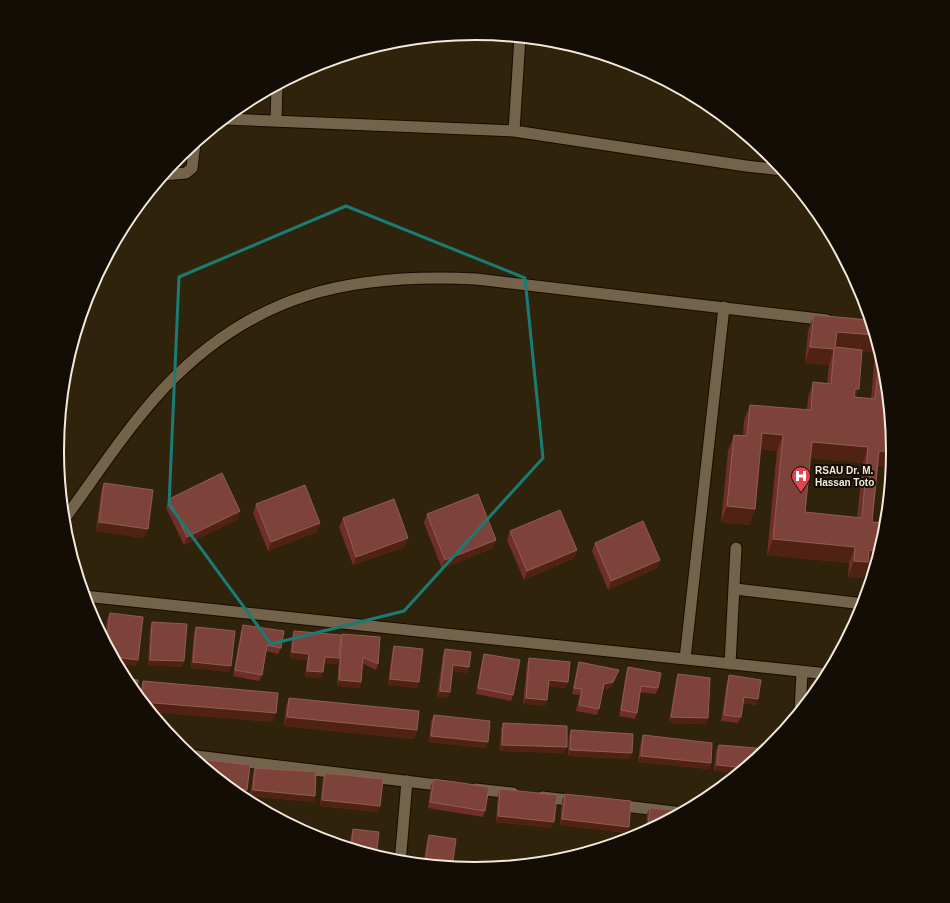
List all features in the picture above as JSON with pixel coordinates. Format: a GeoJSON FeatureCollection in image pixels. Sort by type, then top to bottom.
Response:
{"type":"FeatureCollection","features":[{"type":"Feature","properties":{"kind":"street"},"geometry":{"type":"LineString","coordinates":[[514,131],[520,43]]}},
{"type":"Feature","properties":{"kind":"street"},"geometry":{"type":"LineString","coordinates":[[276,121],[277,91]]}},
{"type":"Feature","properties":{"kind":"street"},"geometry":{"type":"LineString","coordinates":[[232,119],[514,131],[774,169]]}},
{"type":"Feature","properties":{"kind":"street"},"geometry":{"type":"LineString","coordinates":[[171,174],[186,173],[192,168],[194,152]]}},
{"type":"Feature","properties":{"kind":"street"},"geometry":{"type":"LineString","coordinates":[[68,514],[126,433],[165,388],[218,339],[286,301],[328,288],[363,282],[437,277],[504,282],[841,321]]}},
{"type":"Feature","properties":{"kind":"street"},"geometry":{"type":"LineString","coordinates":[[685,659],[724,307]]}},
{"type":"Feature","properties":{"kind":"street"},"geometry":{"type":"LineString","coordinates":[[730,664],[736,548]]}},
{"type":"Feature","properties":{"kind":"street"},"geometry":{"type":"LineString","coordinates":[[735,589],[857,603]]}},
{"type":"Feature","properties":{"kind":"street"},"geometry":{"type":"LineString","coordinates":[[90,597],[821,673]]}},
{"type":"Feature","properties":{"kind":"street"},"geometry":{"type":"LineString","coordinates":[[800,703],[802,672]]}},
{"type":"Feature","properties":{"kind":"street"},"geometry":{"type":"LineString","coordinates":[[199,756],[588,802]]}},
{"type":"Feature","properties":{"kind":"street"},"geometry":{"type":"LineString","coordinates":[[401,856],[407,781]]}},
{"type":"Feature","properties":{"kind":"street"},"geometry":{"type":"LineString","coordinates":[[604,804],[674,812]]}},
{"type":"Feature","properties":{"kind":"highlighted area"},"geometry":{"type":"Polygon","coordinates":[[[346,206],[525,278],[543,458],[404,611],[271,644],[169,505],[179,277],[346,206]]]}},
{"type":"Feature","properties":{"kind":"building"},"geometry":{"type":"Polygon","coordinates":[[[814,315],[865,320],[869,335],[837,332],[835,347],[862,350],[859,389],[855,389],[854,397],[875,399],[878,368],[879,371],[886,425],[886,451],[879,451],[872,522],[880,523],[874,550],[869,550],[868,562],[854,561],[855,547],[773,539],[783,435],[762,433],[755,509],[727,506],[734,435],[747,436],[750,405],[811,410],[813,382],[831,384],[834,349],[810,347],[814,315]],[[812,442],[805,512],[862,518],[868,447],[812,442]]]}},
{"type":"Feature","properties":{"kind":"building"},"geometry":{"type":"Polygon","coordinates":[[[222,473],[240,511],[187,537],[169,499],[222,473]]]}},
{"type":"Feature","properties":{"kind":"building"},"geometry":{"type":"Polygon","coordinates":[[[104,483],[153,490],[148,529],[99,522],[104,483]]]}},
{"type":"Feature","properties":{"kind":"building"},"geometry":{"type":"Polygon","coordinates":[[[305,485],[320,523],[271,542],[256,504],[305,485]]]}},
{"type":"Feature","properties":{"kind":"building"},"geometry":{"type":"Polygon","coordinates":[[[478,494],[496,540],[445,560],[427,514],[478,494]]]}},
{"type":"Feature","properties":{"kind":"building"},"geometry":{"type":"Polygon","coordinates":[[[394,499],[408,538],[356,557],[343,518],[394,499]]]}},
{"type":"Feature","properties":{"kind":"building"},"geometry":{"type":"Polygon","coordinates":[[[560,510],[577,550],[527,571],[510,531],[560,510]]]}},
{"type":"Feature","properties":{"kind":"building"},"geometry":{"type":"Polygon","coordinates":[[[643,521],[660,560],[611,581],[595,543],[643,521]]]}},
{"type":"Feature","properties":{"kind":"building"},"geometry":{"type":"Polygon","coordinates":[[[110,613],[143,617],[138,660],[119,658],[107,636],[110,613]]]}},
{"type":"Feature","properties":{"kind":"building"},"geometry":{"type":"Polygon","coordinates":[[[152,622],[187,624],[184,661],[150,660],[152,622]]]}},
{"type":"Feature","properties":{"kind":"building"},"geometry":{"type":"Polygon","coordinates":[[[243,625],[284,631],[281,648],[267,645],[262,675],[235,670],[243,625]]]}},
{"type":"Feature","properties":{"kind":"building"},"geometry":{"type":"Polygon","coordinates":[[[196,627],[235,631],[231,666],[193,662],[196,627]]]}},
{"type":"Feature","properties":{"kind":"building"},"geometry":{"type":"Polygon","coordinates":[[[294,631],[341,635],[339,658],[325,657],[323,672],[307,671],[309,654],[292,652],[294,631]]]}},
{"type":"Feature","properties":{"kind":"building"},"geometry":{"type":"Polygon","coordinates":[[[342,634],[380,637],[378,664],[363,657],[361,682],[339,680],[342,634]]]}},
{"type":"Feature","properties":{"kind":"building"},"geometry":{"type":"Polygon","coordinates":[[[394,646],[423,649],[419,682],[390,679],[394,646]]]}},
{"type":"Feature","properties":{"kind":"building"},"geometry":{"type":"Polygon","coordinates":[[[445,649],[471,652],[469,667],[453,665],[450,692],[440,691],[445,649]]]}},
{"type":"Feature","properties":{"kind":"building"},"geometry":{"type":"Polygon","coordinates":[[[484,654],[520,660],[513,695],[478,688],[484,654]]]}},
{"type":"Feature","properties":{"kind":"building"},"geometry":{"type":"Polygon","coordinates":[[[529,658],[570,662],[568,682],[549,680],[547,700],[526,698],[529,658]]]}},
{"type":"Feature","properties":{"kind":"building"},"geometry":{"type":"Polygon","coordinates":[[[579,662],[619,670],[613,682],[604,684],[599,709],[579,705],[582,689],[574,688],[579,662]]]}},
{"type":"Feature","properties":{"kind":"building"},"geometry":{"type":"Polygon","coordinates":[[[628,667],[661,673],[658,688],[641,686],[637,713],[621,710],[628,667]]]}},
{"type":"Feature","properties":{"kind":"building"},"geometry":{"type":"Polygon","coordinates":[[[678,674],[710,678],[708,718],[671,717],[678,674]]]}},
{"type":"Feature","properties":{"kind":"building"},"geometry":{"type":"Polygon","coordinates":[[[729,675],[761,680],[758,699],[744,697],[741,717],[724,715],[729,675]]]}},
{"type":"Feature","properties":{"kind":"building"},"geometry":{"type":"Polygon","coordinates":[[[133,680],[138,680],[138,686],[133,680]]]}},
{"type":"Feature","properties":{"kind":"building"},"geometry":{"type":"Polygon","coordinates":[[[143,681],[278,693],[276,713],[149,703],[142,693],[143,681]]]}},
{"type":"Feature","properties":{"kind":"building"},"geometry":{"type":"Polygon","coordinates":[[[289,698],[419,711],[417,730],[287,717],[289,698]]]}},
{"type":"Feature","properties":{"kind":"building"},"geometry":{"type":"Polygon","coordinates":[[[434,715],[490,721],[488,742],[431,736],[434,715]]]}},
{"type":"Feature","properties":{"kind":"building"},"geometry":{"type":"Polygon","coordinates":[[[503,723],[567,726],[567,747],[502,745],[503,723]]]}},
{"type":"Feature","properties":{"kind":"building"},"geometry":{"type":"Polygon","coordinates":[[[571,730],[633,734],[632,753],[570,750],[571,730]]]}},
{"type":"Feature","properties":{"kind":"building"},"geometry":{"type":"Polygon","coordinates":[[[643,735],[712,743],[711,763],[641,756],[643,735]]]}},
{"type":"Feature","properties":{"kind":"building"},"geometry":{"type":"Polygon","coordinates":[[[719,745],[759,748],[739,767],[717,765],[719,745]]]}},
{"type":"Feature","properties":{"kind":"building"},"geometry":{"type":"Polygon","coordinates":[[[202,759],[250,765],[247,790],[239,789],[202,759]]]}},
{"type":"Feature","properties":{"kind":"building"},"geometry":{"type":"Polygon","coordinates":[[[255,768],[316,772],[315,796],[253,790],[255,768]]]}},
{"type":"Feature","properties":{"kind":"building"},"geometry":{"type":"Polygon","coordinates":[[[325,773],[383,779],[380,806],[322,800],[325,773]]]}},
{"type":"Feature","properties":{"kind":"building"},"geometry":{"type":"Polygon","coordinates":[[[434,779],[489,787],[485,811],[430,802],[434,779]]]}},
{"type":"Feature","properties":{"kind":"building"},"geometry":{"type":"Polygon","coordinates":[[[500,789],[557,795],[554,822],[498,816],[500,789]]]}},
{"type":"Feature","properties":{"kind":"building"},"geometry":{"type":"Polygon","coordinates":[[[565,794],[631,801],[629,827],[562,819],[565,794]]]}},
{"type":"Feature","properties":{"kind":"building"},"geometry":{"type":"Polygon","coordinates":[[[650,808],[677,810],[657,821],[648,825],[650,808]]]}},
{"type":"Feature","properties":{"kind":"building"},"geometry":{"type":"Polygon","coordinates":[[[353,829],[379,832],[377,851],[352,844],[353,829]]]}},
{"type":"Feature","properties":{"kind":"building"},"geometry":{"type":"Polygon","coordinates":[[[429,835],[456,839],[453,862],[426,860],[429,835]]]}},
{"type":"Feature","properties":{"kind":"place","name":"RSAU Dr. M. Hassan Toto"},"geometry":{"type":"Point","coordinates":[801,493]}}]}
